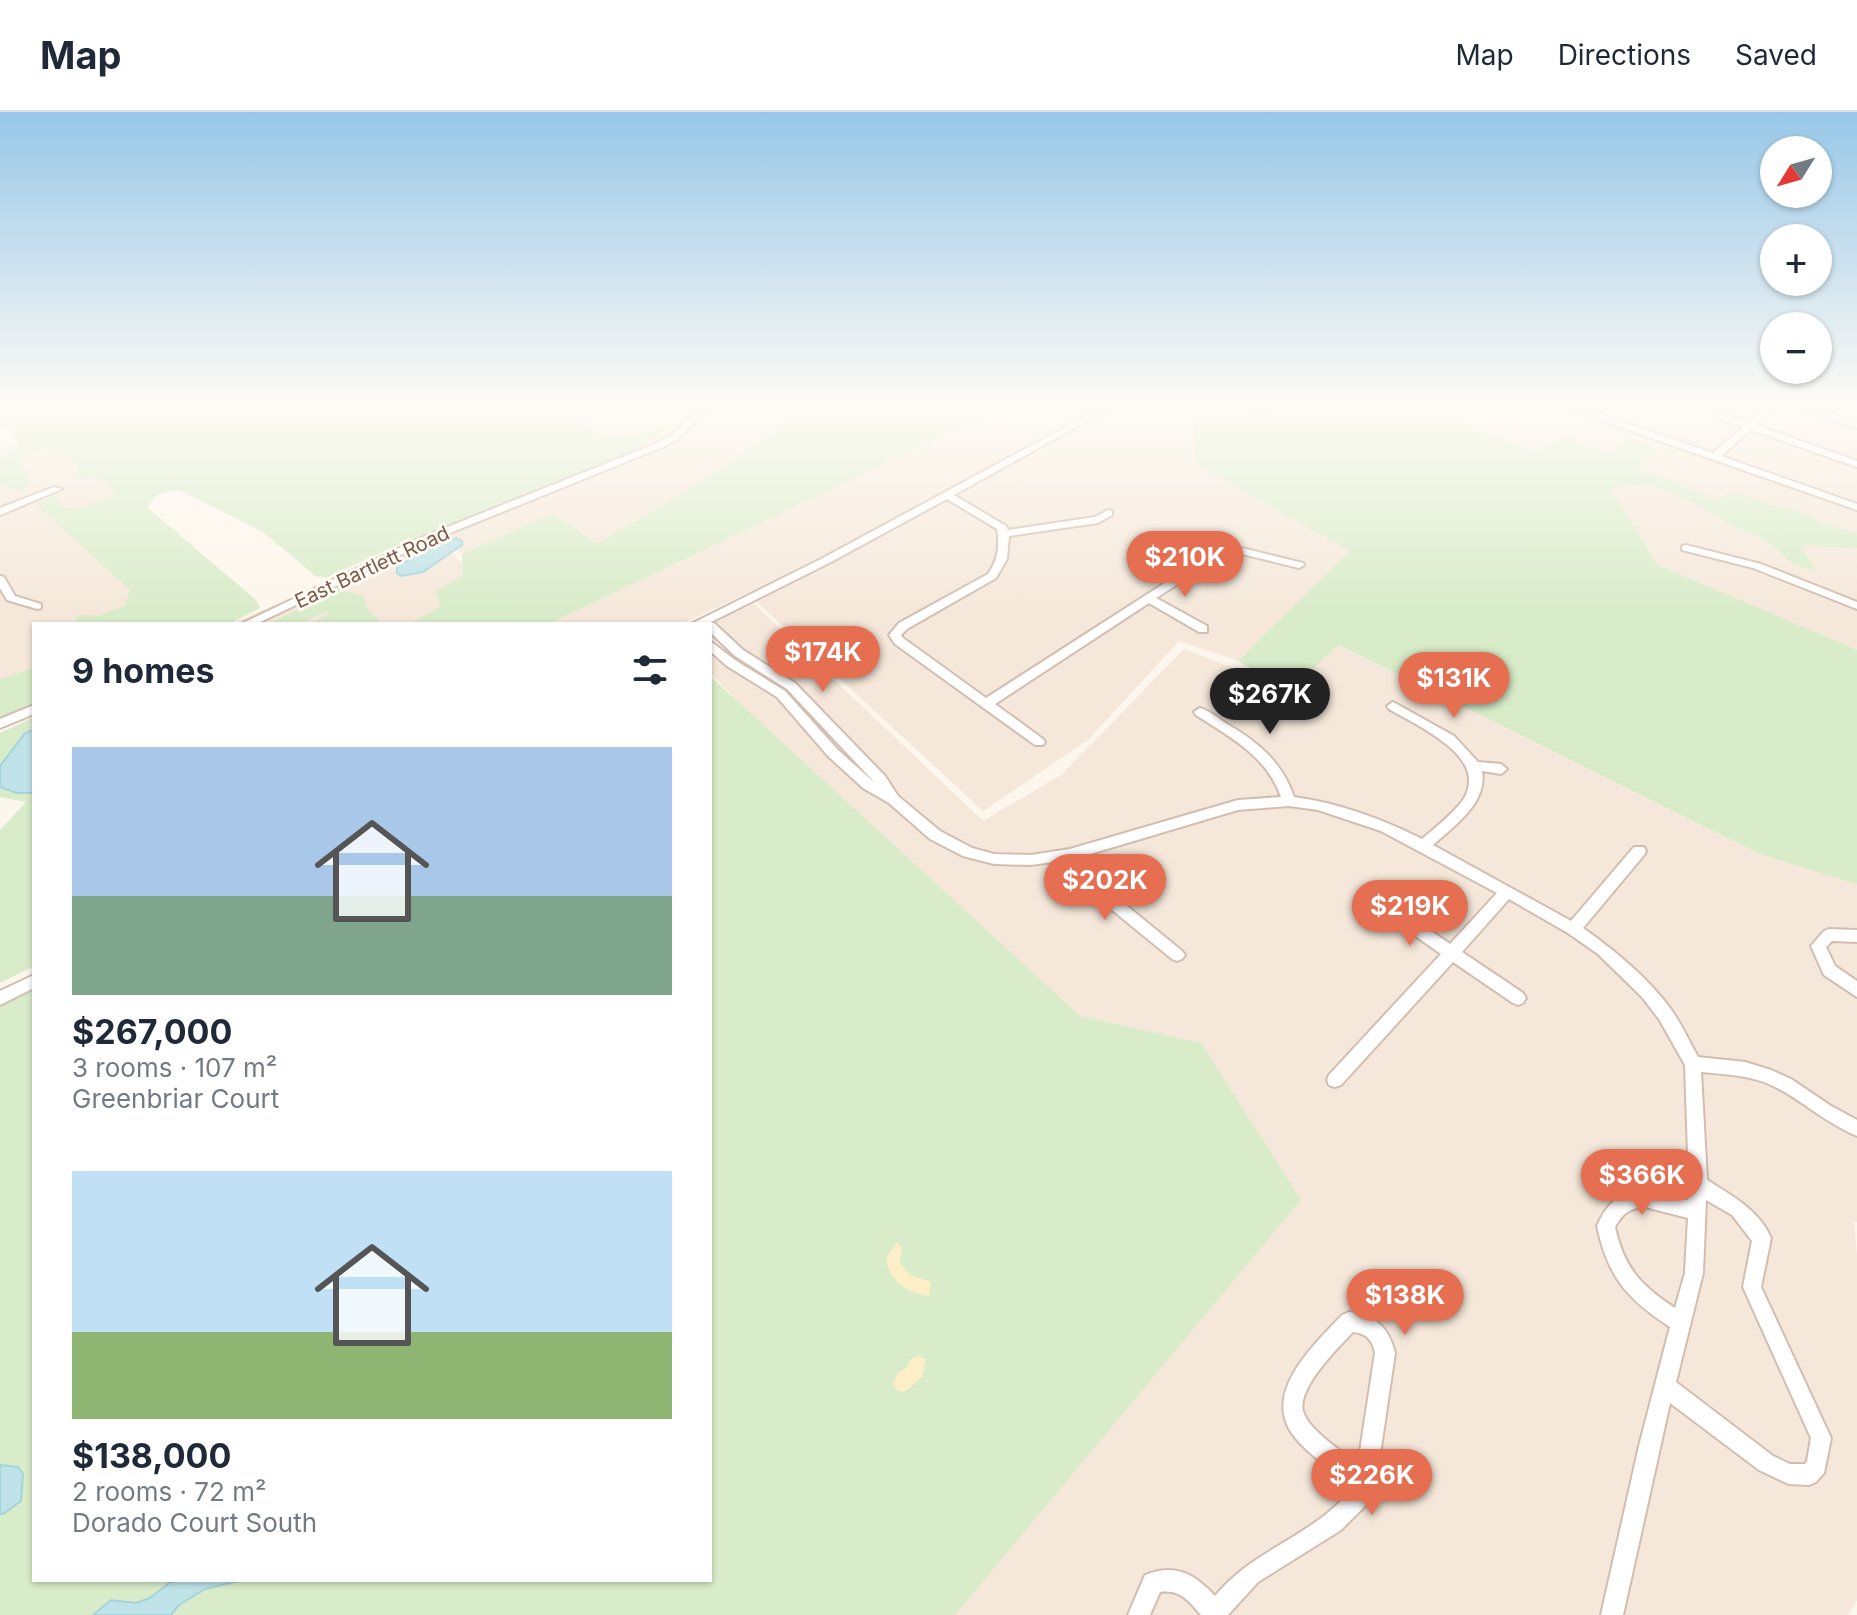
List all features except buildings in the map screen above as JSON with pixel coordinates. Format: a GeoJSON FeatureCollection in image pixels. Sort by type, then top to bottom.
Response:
{"type":"FeatureCollection","features":[{"type":"Feature","properties":{"kind":"street","name":"East Bartlett Road"},"geometry":{"type":"LineString","coordinates":[[251,622],[424,540],[588,474]]}},
{"type":"Feature","properties":{"kind":"street"},"geometry":{"type":"LineString","coordinates":[[707,622],[985,474]]}},
{"type":"Feature","properties":{"kind":"street"},"geometry":{"type":"LineString","coordinates":[[1766,474],[1857,507]]}},
{"type":"Feature","properties":{"kind":"street"},"geometry":{"type":"LineString","coordinates":[[0,512],[57,489]]}},
{"type":"Feature","properties":{"kind":"street"},"geometry":{"type":"LineString","coordinates":[[947,495],[1002,528],[1003,556],[992,576],[903,626],[895,635],[1039,742]]}},
{"type":"Feature","properties":{"kind":"street"},"geometry":{"type":"LineString","coordinates":[[1004,534],[1098,520],[1108,513]]}},
{"type":"Feature","properties":{"kind":"street"},"geometry":{"type":"LineString","coordinates":[[1686,548],[1757,566],[1857,606]]}},
{"type":"Feature","properties":{"kind":"street"},"geometry":{"type":"LineString","coordinates":[[986,704],[1224,552],[1242,551],[1299,565]]}},
{"type":"Feature","properties":{"kind":"street"},"geometry":{"type":"LineString","coordinates":[[0,579],[11,598],[37,606]]}},
{"type":"Feature","properties":{"kind":"street"},"geometry":{"type":"LineString","coordinates":[[1149,599],[1203,629]]}},
{"type":"Feature","properties":{"kind":"street"},"geometry":{"type":"LineString","coordinates":[[718,647],[781,694],[935,835],[983,857],[1013,861],[1070,854],[1238,805],[1289,801],[1349,813],[1424,845],[1573,929],[1603,950],[1647,992],[1665,1014],[1693,1064],[1698,1185],[1694,1273],[1649,1446],[1612,1615]]}},
{"type":"Feature","properties":{"kind":"street"},"geometry":{"type":"LineString","coordinates":[[1393,706],[1450,739],[1474,766],[1477,788],[1466,806],[1424,845]]}},
{"type":"Feature","properties":{"kind":"street"},"geometry":{"type":"LineString","coordinates":[[0,724],[32,710]]}},
{"type":"Feature","properties":{"kind":"street"},"geometry":{"type":"LineString","coordinates":[[1200,712],[1269,759],[1283,779],[1289,801]]}},
{"type":"Feature","properties":{"kind":"street"},"geometry":{"type":"LineString","coordinates":[[1269,759],[1285,753]]}},
{"type":"Feature","properties":{"kind":"street"},"geometry":{"type":"LineString","coordinates":[[1474,766],[1501,769]]}},
{"type":"Feature","properties":{"kind":"street"},"geometry":{"type":"LineString","coordinates":[[1573,929],[1639,851]]}},
{"type":"Feature","properties":{"kind":"street"},"geometry":{"type":"LineString","coordinates":[[1070,854],[1094,887],[1177,955]]}},
{"type":"Feature","properties":{"kind":"street"},"geometry":{"type":"LineString","coordinates":[[1335,1080],[1507,892]]}},
{"type":"Feature","properties":{"kind":"street"},"geometry":{"type":"LineString","coordinates":[[1392,912],[1518,998]]}},
{"type":"Feature","properties":{"kind":"street"},"geometry":{"type":"LineString","coordinates":[[1857,936],[1829,935],[1818,946],[1829,970],[1857,990]]}},
{"type":"Feature","properties":{"kind":"street"},"geometry":{"type":"LineString","coordinates":[[0,998],[32,982]]}},
{"type":"Feature","properties":{"kind":"street"},"geometry":{"type":"LineString","coordinates":[[1693,1064],[1756,1071],[1857,1128]]}},
{"type":"Feature","properties":{"kind":"street"},"geometry":{"type":"LineString","coordinates":[[1666,1387],[1777,1470],[1809,1475],[1817,1466],[1821,1438],[1752,1287],[1762,1238],[1738,1209],[1698,1185]]}},
{"type":"Feature","properties":{"kind":"street"},"geometry":{"type":"LineString","coordinates":[[1681,1323],[1643,1299],[1616,1265],[1606,1226],[1609,1216],[1637,1196],[1696,1212]]}},
{"type":"Feature","properties":{"kind":"street"},"geometry":{"type":"LineString","coordinates":[[1139,1615],[1153,1583],[1172,1579],[1180,1580],[1197,1593],[1214,1615],[1255,1571],[1334,1522],[1361,1496],[1366,1482],[1385,1353],[1383,1342],[1371,1326],[1349,1322],[1296,1386],[1291,1406],[1296,1421],[1311,1439],[1366,1482]]}},
{"type":"Feature","properties":{"kind":"shaded area"},"geometry":{"type":"Polygon","coordinates":[[[0,474],[113,474],[137,499],[144,597],[113,622],[32,622],[32,688],[0,707],[0,474]]]}},
{"type":"Feature","properties":{"kind":"shaded area"},"geometry":{"type":"Polygon","coordinates":[[[598,474],[712,474],[597,544],[553,513],[462,554],[440,539],[598,474]]]}},
{"type":"Feature","properties":{"kind":"shaded area"},"geometry":{"type":"Polygon","coordinates":[[[863,474],[1213,474],[1351,551],[1238,661],[1179,641],[1088,740],[983,811],[747,593],[685,622],[553,622],[863,474]]]}},
{"type":"Feature","properties":{"kind":"shaded area"},"geometry":{"type":"Polygon","coordinates":[[[1628,474],[1857,474],[1857,650],[1658,565],[1611,489],[1628,474]]]}},
{"type":"Feature","properties":{"kind":"shaded area"},"geometry":{"type":"Polygon","coordinates":[[[435,539],[533,622],[236,622],[435,539]]]}},
{"type":"Feature","properties":{"kind":"shaded area"},"geometry":{"type":"Polygon","coordinates":[[[752,602],[983,821],[1061,775],[1184,649],[1291,690],[1337,645],[1762,855],[1857,884],[1857,1222],[1854,1222],[1857,1255],[1857,1600],[1848,1615],[955,1615],[997,1564],[1201,1043],[1080,1016],[841,806],[712,675],[712,624],[752,602]]]}},
{"type":"Feature","properties":{"kind":"green space"},"geometry":{"type":"Polygon","coordinates":[[[0,474],[27,474],[31,481],[21,491],[0,486],[0,474]]]}},
{"type":"Feature","properties":{"kind":"green space"},"geometry":{"type":"Polygon","coordinates":[[[78,474],[576,474],[407,541],[325,578],[315,576],[263,532],[179,490],[157,495],[147,507],[256,600],[260,608],[233,622],[75,622],[77,615],[96,616],[125,606],[130,590],[35,504],[55,496],[65,509],[91,505],[116,493],[99,477],[79,479],[78,474]]]}},
{"type":"Feature","properties":{"kind":"green space"},"geometry":{"type":"Polygon","coordinates":[[[712,474],[863,474],[553,622],[413,622],[441,606],[435,591],[463,576],[462,554],[553,513],[597,544],[712,474]]]}},
{"type":"Feature","properties":{"kind":"green space"},"geometry":{"type":"Polygon","coordinates":[[[1214,474],[1653,474],[1717,499],[1736,491],[1857,534],[1857,548],[1800,545],[1816,569],[1805,568],[1791,562],[1765,539],[1735,527],[1674,494],[1644,485],[1611,489],[1658,565],[1857,650],[1857,884],[1762,855],[1338,645],[1291,690],[1238,661],[1350,551],[1214,474]]]}},
{"type":"Feature","properties":{"kind":"green space"},"geometry":{"type":"Polygon","coordinates":[[[338,589],[363,596],[368,610],[381,622],[313,622],[327,615],[329,610],[302,622],[273,622],[338,589]]]}},
{"type":"Feature","properties":{"kind":"green space"},"geometry":{"type":"Polygon","coordinates":[[[32,669],[32,705],[0,717],[0,679],[32,669]]]}},
{"type":"Feature","properties":{"kind":"green space"},"geometry":{"type":"Polygon","coordinates":[[[712,678],[1080,1016],[1201,1043],[1301,1200],[955,1615],[0,1615],[0,1000],[32,986],[32,1582],[712,1582],[712,678]]]}},
{"type":"Feature","properties":{"kind":"green space"},"geometry":{"type":"Polygon","coordinates":[[[32,718],[32,731],[25,733],[0,766],[0,733],[32,718]]]}},
{"type":"Feature","properties":{"kind":"green space"},"geometry":{"type":"Polygon","coordinates":[[[0,787],[17,793],[32,793],[32,967],[0,983],[0,830],[26,802],[0,797],[0,787]]]}},
{"type":"Feature","properties":{"kind":"sand"},"geometry":{"type":"Polygon","coordinates":[[[897,1242],[902,1248],[900,1263],[910,1275],[931,1282],[929,1296],[907,1289],[891,1273],[886,1258],[897,1242]]]}},
{"type":"Feature","properties":{"kind":"sand"},"geometry":{"type":"Polygon","coordinates":[[[919,1356],[926,1359],[922,1377],[905,1392],[897,1391],[893,1383],[898,1373],[907,1367],[911,1359],[919,1356]]]}},
{"type":"Feature","properties":{"kind":"water"},"geometry":{"type":"Polygon","coordinates":[[[456,538],[462,541],[462,545],[423,572],[401,576],[397,573],[397,565],[411,560],[414,554],[420,554],[430,545],[456,538]]]}},
{"type":"Feature","properties":{"kind":"water"},"geometry":{"type":"Polygon","coordinates":[[[32,731],[32,793],[17,793],[0,787],[0,766],[25,733],[32,731]]]}},
{"type":"Feature","properties":{"kind":"water"},"geometry":{"type":"Polygon","coordinates":[[[0,1465],[18,1467],[23,1474],[21,1501],[3,1514],[0,1514],[0,1465]]]}},
{"type":"Feature","properties":{"kind":"water"},"geometry":{"type":"Polygon","coordinates":[[[170,1582],[234,1582],[205,1589],[179,1605],[171,1615],[93,1615],[111,1600],[136,1603],[150,1598],[170,1582]]]}}]}
